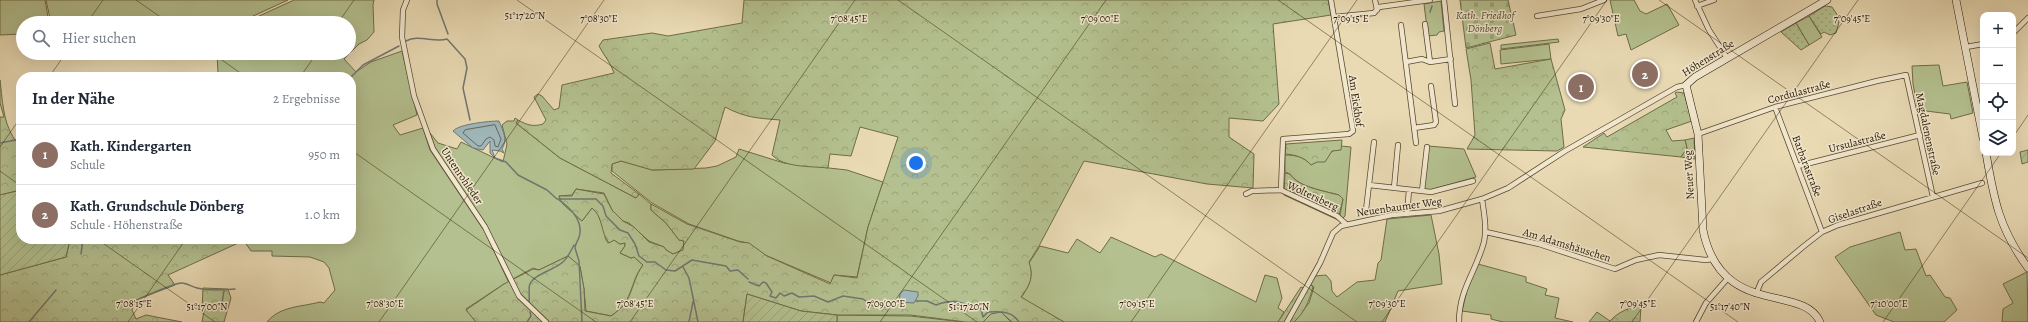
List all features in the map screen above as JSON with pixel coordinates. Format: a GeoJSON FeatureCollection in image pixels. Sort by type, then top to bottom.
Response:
{"type":"FeatureCollection","features":[{"type":"Feature","properties":{"kind":"street","name":"Untenrohleder"},"geometry":{"type":"LineString","coordinates":[[407,0],[403,15],[402,37],[414,96],[433,149],[485,227],[519,296],[546,322]]}},
{"type":"Feature","properties":{"kind":"street","name":"Am Eickhof"},"geometry":{"type":"LineString","coordinates":[[1281,190],[1283,140],[1349,134],[1353,131],[1331,0]]}},
{"type":"Feature","properties":{"kind":"street"},"geometry":{"type":"LineString","coordinates":[[1375,0],[1377,10]]}},
{"type":"Feature","properties":{"kind":"street"},"geometry":{"type":"LineString","coordinates":[[1334,17],[1374,13],[1380,7],[1400,2],[1430,0]]}},
{"type":"Feature","properties":{"kind":"street"},"geometry":{"type":"LineString","coordinates":[[1444,0],[1455,104]]}},
{"type":"Feature","properties":{"kind":"street"},"geometry":{"type":"LineString","coordinates":[[1537,16],[1581,9],[1604,0]]}},
{"type":"Feature","properties":{"kind":"street"},"geometry":{"type":"LineString","coordinates":[[1695,0],[1708,30],[1727,58]]}},
{"type":"Feature","properties":{"kind":"street"},"geometry":{"type":"LineString","coordinates":[[1697,6],[1714,0]]}},
{"type":"Feature","properties":{"kind":"street","name":"Höhenstraße"},"geometry":{"type":"LineString","coordinates":[[1557,156],[1677,87],[1686,85],[1690,80],[1827,0]]}},
{"type":"Feature","properties":{"kind":"street"},"geometry":{"type":"LineString","coordinates":[[1956,0],[1980,122]]}},
{"type":"Feature","properties":{"kind":"street"},"geometry":{"type":"LineString","coordinates":[[2016,31],[2028,18]]}},
{"type":"Feature","properties":{"kind":"street"},"geometry":{"type":"LineString","coordinates":[[1425,24],[1430,62]]}},
{"type":"Feature","properties":{"kind":"street"},"geometry":{"type":"LineString","coordinates":[[1401,25],[1416,143]]}},
{"type":"Feature","properties":{"kind":"street"},"geometry":{"type":"LineString","coordinates":[[1966,47],[1980,45]]}},
{"type":"Feature","properties":{"kind":"street"},"geometry":{"type":"LineString","coordinates":[[1406,62],[1422,59],[1430,62],[1451,59]]}},
{"type":"Feature","properties":{"kind":"street","name":"Cordulastraße"},"geometry":{"type":"LineString","coordinates":[[1698,134],[1775,107],[1906,75]]}},
{"type":"Feature","properties":{"kind":"street","name":"Magdalenenstraße"},"geometry":{"type":"LineString","coordinates":[[1906,75],[1933,197]]}},
{"type":"Feature","properties":{"kind":"street","name":"Neuer Weg"},"geometry":{"type":"LineString","coordinates":[[1686,85],[1698,134],[1703,230],[1706,244],[1713,261]]}},
{"type":"Feature","properties":{"kind":"street"},"geometry":{"type":"LineString","coordinates":[[1414,128],[1434,125],[1436,122],[1431,86]]}},
{"type":"Feature","properties":{"kind":"street","name":"Barbarastraße"},"geometry":{"type":"LineString","coordinates":[[1775,107],[1822,232]]}},
{"type":"Feature","properties":{"kind":"street","name":"Ursulastraße"},"geometry":{"type":"LineString","coordinates":[[1798,166],[1920,135]]}},
{"type":"Feature","properties":{"kind":"street"},"geometry":{"type":"LineString","coordinates":[[1366,210],[1374,142]]}},
{"type":"Feature","properties":{"kind":"street"},"geometry":{"type":"LineString","coordinates":[[1394,188],[1398,145]]}},
{"type":"Feature","properties":{"kind":"street"},"geometry":{"type":"LineString","coordinates":[[1422,191],[1427,147]]}},
{"type":"Feature","properties":{"kind":"street","name":"Neuenbaumer Weg"},"geometry":{"type":"LineString","coordinates":[[1287,322],[1320,263],[1333,233],[1346,224],[1407,214],[1440,211],[1482,199],[1508,188],[1557,156]]}},
{"type":"Feature","properties":{"kind":"street"},"geometry":{"type":"LineString","coordinates":[[1987,156],[1999,216],[2006,234],[2028,268]]}},
{"type":"Feature","properties":{"kind":"street"},"geometry":{"type":"LineString","coordinates":[[1369,185],[1431,192],[1473,181]]}},
{"type":"Feature","properties":{"kind":"street","name":"Giselastraße"},"geometry":{"type":"LineString","coordinates":[[1756,294],[1761,282],[1822,232],[1869,215],[1982,183]]}},
{"type":"Feature","properties":{"kind":"street","name":"Woltersberg"},"geometry":{"type":"LineString","coordinates":[[1246,194],[1252,191],[1281,190],[1337,216],[1346,224]]}},
{"type":"Feature","properties":{"kind":"street"},"geometry":{"type":"LineString","coordinates":[[1407,214],[1409,190]]}},
{"type":"Feature","properties":{"kind":"street"},"geometry":{"type":"LineString","coordinates":[[1459,322],[1461,300],[1477,261],[1486,232],[1482,199]]}},
{"type":"Feature","properties":{"kind":"street","name":"Am Adamshäuschen"},"geometry":{"type":"LineString","coordinates":[[1486,232],[1539,244],[1615,269],[1636,260],[1659,255],[1713,261]]}},
{"type":"Feature","properties":{"kind":"street"},"geometry":{"type":"LineString","coordinates":[[1713,261],[1728,278],[1744,289],[1756,294],[1808,308],[1816,315],[1820,322]]}},
{"type":"Feature","properties":{"kind":"street"},"geometry":{"type":"LineString","coordinates":[[1696,322],[1706,303],[1728,278]]}},
{"type":"Feature","properties":{"kind":"green space"},"geometry":{"type":"Polygon","coordinates":[[[0,0],[45,0],[48,16],[16,16],[16,34],[0,35],[0,0]]]}},
{"type":"Feature","properties":{"kind":"green space"},"geometry":{"type":"Polygon","coordinates":[[[46,0],[288,0],[253,16],[49,16],[46,0]]]}},
{"type":"Feature","properties":{"kind":"green space"},"geometry":{"type":"Polygon","coordinates":[[[294,0],[374,0],[374,32],[367,40],[356,47],[356,16],[259,16],[294,0]]]}},
{"type":"Feature","properties":{"kind":"green space"},"geometry":{"type":"Polygon","coordinates":[[[744,0],[1328,0],[1331,15],[1273,24],[1279,104],[1263,121],[1229,118],[1229,137],[1254,154],[1253,188],[1207,184],[1084,161],[1029,262],[1031,277],[1027,289],[1021,297],[1064,322],[1012,322],[1001,312],[991,314],[983,322],[966,322],[910,315],[837,315],[801,311],[747,294],[743,322],[476,322],[466,310],[504,284],[533,269],[539,270],[568,256],[580,266],[584,289],[585,311],[611,316],[624,304],[643,265],[634,257],[631,258],[620,253],[625,246],[625,243],[620,244],[614,240],[609,243],[606,239],[598,216],[592,208],[582,221],[562,203],[559,196],[572,196],[576,189],[604,194],[612,210],[623,221],[634,227],[649,242],[664,247],[673,254],[683,250],[684,241],[679,240],[666,223],[651,210],[651,204],[687,224],[740,242],[749,243],[767,256],[830,284],[834,275],[857,278],[868,227],[898,137],[860,127],[851,156],[830,154],[828,168],[798,166],[783,162],[772,155],[780,120],[758,118],[732,111],[725,107],[715,141],[694,169],[652,170],[621,161],[612,164],[611,173],[639,194],[636,198],[560,158],[516,123],[518,120],[530,125],[543,124],[546,120],[534,97],[538,94],[542,96],[554,110],[559,108],[562,85],[614,73],[599,46],[603,40],[652,33],[668,36],[742,23],[744,0]]]}},
{"type":"Feature","properties":{"kind":"green space","name":"Kath. Friedhof Dönberg"},"geometry":{"type":"Polygon","coordinates":[[[1460,0],[1508,0],[1516,35],[1466,48],[1460,0]]]}},
{"type":"Feature","properties":{"kind":"green space"},"geometry":{"type":"Polygon","coordinates":[[[1610,0],[1634,0],[1640,11],[1646,14],[1667,4],[1679,25],[1631,50],[1626,34],[1618,36],[1610,0]]]}},
{"type":"Feature","properties":{"kind":"green space"},"geometry":{"type":"Polygon","coordinates":[[[1441,1],[1444,31],[1439,32],[1437,35],[1428,36],[1424,4],[1441,1]]]}},
{"type":"Feature","properties":{"kind":"green space"},"geometry":{"type":"Polygon","coordinates":[[[1825,6],[1832,7],[1838,16],[1836,17],[1839,22],[1836,33],[1830,35],[1824,32],[1821,34],[1809,16],[1825,6]]]}},
{"type":"Feature","properties":{"kind":"green space"},"geometry":{"type":"Polygon","coordinates":[[[1809,16],[1822,37],[1809,45],[1796,23],[1809,16]]]}},
{"type":"Feature","properties":{"kind":"green space"},"geometry":{"type":"Polygon","coordinates":[[[1796,23],[1809,45],[1801,50],[1781,32],[1796,23]]]}},
{"type":"Feature","properties":{"kind":"green space"},"geometry":{"type":"Polygon","coordinates":[[[1558,39],[1559,42],[1501,49],[1501,45],[1558,39]]]}},
{"type":"Feature","properties":{"kind":"green space"},"geometry":{"type":"Polygon","coordinates":[[[1490,43],[1495,69],[1551,59],[1565,110],[1561,119],[1564,147],[1557,151],[1467,149],[1475,135],[1471,80],[1466,49],[1490,43]]]}},
{"type":"Feature","properties":{"kind":"green space"},"geometry":{"type":"Polygon","coordinates":[[[1549,44],[1551,59],[1501,64],[1500,50],[1549,44]]]}},
{"type":"Feature","properties":{"kind":"green space"},"geometry":{"type":"Polygon","coordinates":[[[402,51],[417,115],[393,125],[400,135],[423,128],[430,150],[485,232],[509,283],[504,284],[466,309],[476,322],[267,322],[272,317],[284,310],[320,302],[324,303],[335,290],[329,268],[324,262],[310,257],[272,256],[272,251],[251,251],[246,244],[356,244],[356,72],[371,62],[402,51]]]}},
{"type":"Feature","properties":{"kind":"green space"},"geometry":{"type":"Polygon","coordinates":[[[217,60],[345,60],[356,72],[218,72],[217,60]]]}},
{"type":"Feature","properties":{"kind":"green space"},"geometry":{"type":"Polygon","coordinates":[[[1939,65],[1943,86],[1967,82],[1973,113],[1951,119],[1950,114],[1918,110],[1913,84],[1912,66],[1939,65]]]}},
{"type":"Feature","properties":{"kind":"green space"},"geometry":{"type":"Polygon","coordinates":[[[0,80],[3,107],[7,124],[16,141],[16,191],[0,195],[0,117],[4,117],[0,103],[0,80]]]}},
{"type":"Feature","properties":{"kind":"green space"},"geometry":{"type":"Polygon","coordinates":[[[1675,93],[1684,93],[1692,121],[1666,130],[1672,141],[1685,140],[1687,148],[1681,157],[1583,147],[1604,133],[1607,137],[1677,97],[1675,93]]]}},
{"type":"Feature","properties":{"kind":"green space"},"geometry":{"type":"Polygon","coordinates":[[[515,118],[518,120],[516,123],[560,158],[636,198],[639,194],[651,204],[651,210],[666,223],[679,240],[684,241],[683,250],[673,254],[664,247],[649,241],[629,223],[623,221],[612,210],[604,193],[576,189],[572,195],[559,196],[562,203],[582,221],[592,208],[598,213],[608,243],[614,240],[620,244],[625,243],[625,246],[620,253],[631,258],[634,257],[643,265],[638,272],[628,298],[619,310],[611,316],[586,311],[580,267],[568,256],[539,270],[533,268],[511,280],[488,228],[435,148],[430,133],[438,143],[457,149],[461,142],[503,162],[507,144],[502,125],[507,121],[514,121],[515,118]]]}},
{"type":"Feature","properties":{"kind":"green space"},"geometry":{"type":"Polygon","coordinates":[[[1694,138],[1695,159],[1681,157],[1687,148],[1685,140],[1694,138]]]}},
{"type":"Feature","properties":{"kind":"green space"},"geometry":{"type":"Polygon","coordinates":[[[1342,140],[1341,150],[1332,151],[1325,162],[1317,162],[1311,165],[1300,157],[1285,154],[1286,144],[1342,140]]]}},
{"type":"Feature","properties":{"kind":"green space"},"geometry":{"type":"Polygon","coordinates":[[[1341,146],[1351,147],[1345,216],[1343,218],[1340,215],[1343,199],[1339,195],[1305,185],[1285,172],[1285,155],[1300,157],[1311,165],[1341,146]]]}},
{"type":"Feature","properties":{"kind":"green space"},"geometry":{"type":"Polygon","coordinates":[[[1428,146],[1464,149],[1476,177],[1430,190],[1424,189],[1428,146]]]}},
{"type":"Feature","properties":{"kind":"green space"},"geometry":{"type":"Polygon","coordinates":[[[739,149],[784,163],[847,170],[883,182],[868,227],[857,277],[834,275],[831,283],[765,255],[748,243],[689,224],[652,203],[612,171],[612,164],[621,161],[653,170],[706,168],[717,166],[736,157],[739,149]]]}},
{"type":"Feature","properties":{"kind":"green space"},"geometry":{"type":"Polygon","coordinates":[[[2028,150],[2028,162],[2022,164],[2020,152],[2028,150]]]}},
{"type":"Feature","properties":{"kind":"green space"},"geometry":{"type":"Polygon","coordinates":[[[1285,173],[1290,174],[1305,185],[1339,195],[1343,199],[1338,220],[1284,195],[1285,173]]]}},
{"type":"Feature","properties":{"kind":"green space"},"geometry":{"type":"Polygon","coordinates":[[[16,191],[16,244],[69,244],[66,257],[0,275],[0,195],[16,191]]]}},
{"type":"Feature","properties":{"kind":"green space"},"geometry":{"type":"Polygon","coordinates":[[[1431,215],[1439,254],[1442,284],[1398,291],[1385,322],[1294,322],[1309,303],[1314,287],[1310,284],[1315,276],[1326,275],[1331,281],[1332,291],[1337,297],[1357,282],[1375,280],[1378,263],[1381,260],[1387,219],[1431,215]]]}},
{"type":"Feature","properties":{"kind":"green space"},"geometry":{"type":"Polygon","coordinates":[[[1900,232],[1905,250],[1916,249],[1926,276],[1930,275],[1945,297],[1950,298],[1957,310],[1944,322],[1894,322],[1876,315],[1835,257],[1850,247],[1900,232]]]}},
{"type":"Feature","properties":{"kind":"green space"},"geometry":{"type":"Polygon","coordinates":[[[1111,237],[1155,257],[1161,254],[1256,302],[1265,275],[1277,278],[1282,298],[1278,308],[1284,312],[1278,322],[1064,322],[1021,298],[1031,277],[1029,263],[1040,246],[1068,253],[1077,239],[1100,253],[1111,237]]]}},
{"type":"Feature","properties":{"kind":"green space"},"geometry":{"type":"Polygon","coordinates":[[[69,244],[236,244],[168,275],[175,285],[136,300],[132,310],[136,319],[146,315],[182,322],[0,322],[0,275],[66,257],[69,244]]]}},
{"type":"Feature","properties":{"kind":"green space"},"geometry":{"type":"Polygon","coordinates":[[[1478,264],[1526,277],[1526,282],[1547,289],[1545,295],[1559,298],[1555,318],[1573,322],[1503,322],[1491,319],[1491,315],[1462,311],[1468,286],[1478,264]]]}},
{"type":"Feature","properties":{"kind":"green space"},"geometry":{"type":"Polygon","coordinates":[[[2027,272],[2028,322],[2002,322],[2003,309],[2013,303],[2003,284],[2027,272]]]}},
{"type":"Feature","properties":{"kind":"green space"},"geometry":{"type":"Polygon","coordinates":[[[1310,284],[1313,287],[1310,297],[1304,310],[1298,318],[1294,322],[1278,322],[1301,287],[1307,289],[1310,284]]]}},
{"type":"Feature","properties":{"kind":"green space"},"geometry":{"type":"Polygon","coordinates":[[[203,288],[228,289],[231,298],[224,322],[202,322],[204,311],[202,309],[203,288]]]}},
{"type":"Feature","properties":{"kind":"green space"},"geometry":{"type":"Polygon","coordinates":[[[747,294],[801,311],[837,315],[837,322],[743,322],[747,294]]]}},
{"type":"Feature","properties":{"kind":"green space"},"geometry":{"type":"Polygon","coordinates":[[[1641,306],[1640,322],[1609,322],[1616,315],[1624,311],[1641,306]]]}},
{"type":"Feature","properties":{"kind":"green space"},"geometry":{"type":"Polygon","coordinates":[[[1001,312],[1011,322],[983,322],[991,313],[1001,312]]]}},
{"type":"Feature","properties":{"kind":"green space"},"geometry":{"type":"Polygon","coordinates":[[[1597,312],[1610,321],[1589,322],[1597,312]]]}},
{"type":"Feature","properties":{"kind":"green space"},"geometry":{"type":"Polygon","coordinates":[[[837,315],[910,316],[963,322],[837,322],[837,315]]]}},
{"type":"Feature","properties":{"kind":"water"},"geometry":{"type":"Polygon","coordinates":[[[499,121],[505,138],[502,149],[504,153],[492,150],[495,158],[490,153],[490,141],[483,150],[473,148],[453,131],[461,126],[482,122],[499,121]]]}},
{"type":"Feature","properties":{"kind":"water"},"geometry":{"type":"Polygon","coordinates":[[[904,290],[918,292],[918,296],[914,303],[899,302],[900,294],[904,290]]]}},
{"type":"Feature","properties":{"kind":"waterway"},"geometry":{"type":"LineString","coordinates":[[437,0],[437,4],[448,34]]}},
{"type":"Feature","properties":{"kind":"waterway"},"geometry":{"type":"LineString","coordinates":[[1430,12],[1432,6]]}},
{"type":"Feature","properties":{"kind":"waterway"},"geometry":{"type":"LineString","coordinates":[[406,41],[416,38],[437,40],[447,39],[465,59],[467,68],[463,88],[470,120]]}},
{"type":"Feature","properties":{"kind":"waterway"},"geometry":{"type":"LineString","coordinates":[[356,72],[363,65],[399,46]]}},
{"type":"Feature","properties":{"kind":"waterway"},"geometry":{"type":"LineString","coordinates":[[0,143],[16,140]]}},
{"type":"Feature","properties":{"kind":"waterway"},"geometry":{"type":"LineString","coordinates":[[495,158],[506,162],[518,175],[547,190],[557,199],[596,199],[603,206],[606,216],[620,230],[628,233],[635,244],[639,256],[647,262],[655,262],[666,270],[675,271],[692,260],[726,266],[730,271],[738,270],[748,279]]}},
{"type":"Feature","properties":{"kind":"waterway"},"geometry":{"type":"LineString","coordinates":[[559,200],[572,211],[580,226],[579,237],[575,248],[579,261],[582,322]]}},
{"type":"Feature","properties":{"kind":"waterway"},"geometry":{"type":"LineString","coordinates":[[81,254],[82,244]]}},
{"type":"Feature","properties":{"kind":"waterway"},"geometry":{"type":"LineString","coordinates":[[529,302],[529,287],[532,281],[536,277],[564,261],[574,245]]}},
{"type":"Feature","properties":{"kind":"waterway"},"geometry":{"type":"LineString","coordinates":[[683,267],[689,278],[698,322]]}},
{"type":"Feature","properties":{"kind":"waterway"},"geometry":{"type":"LineString","coordinates":[[749,282],[759,286],[763,282],[766,283],[772,292],[770,296],[776,298],[780,293],[784,296],[792,293],[799,297],[814,296],[828,302],[843,296],[863,299],[873,306],[890,307],[895,305]]}},
{"type":"Feature","properties":{"kind":"waterway"},"geometry":{"type":"LineString","coordinates":[[139,308],[136,301],[159,290],[179,283],[184,283],[206,290],[235,289]]}},
{"type":"Feature","properties":{"kind":"waterway"},"geometry":{"type":"LineString","coordinates":[[29,322],[56,290]]}},
{"type":"Feature","properties":{"kind":"waterway"},"geometry":{"type":"LineString","coordinates":[[222,303],[224,291]]}},
{"type":"Feature","properties":{"kind":"waterway"},"geometry":{"type":"LineString","coordinates":[[916,301],[927,301],[936,305],[946,302],[964,303],[972,308],[977,306],[981,309],[983,317],[988,312],[1005,312],[1016,318],[1019,322]]}},
{"type":"Feature","properties":{"kind":"waterway"},"geometry":{"type":"LineString","coordinates":[[689,322],[693,302]]}},
{"type":"Feature","properties":{"kind":"waterway"},"geometry":{"type":"LineString","coordinates":[[527,322],[531,316],[530,312]]}},
{"type":"Feature","properties":{"kind":"place","name":"Kath. Grundschule Dönberg"},"geometry":{"type":"Point","coordinates":[1645,74]}},
{"type":"Feature","properties":{"kind":"place","name":"Kath. Kindergarten"},"geometry":{"type":"Point","coordinates":[1581,87]}}]}
